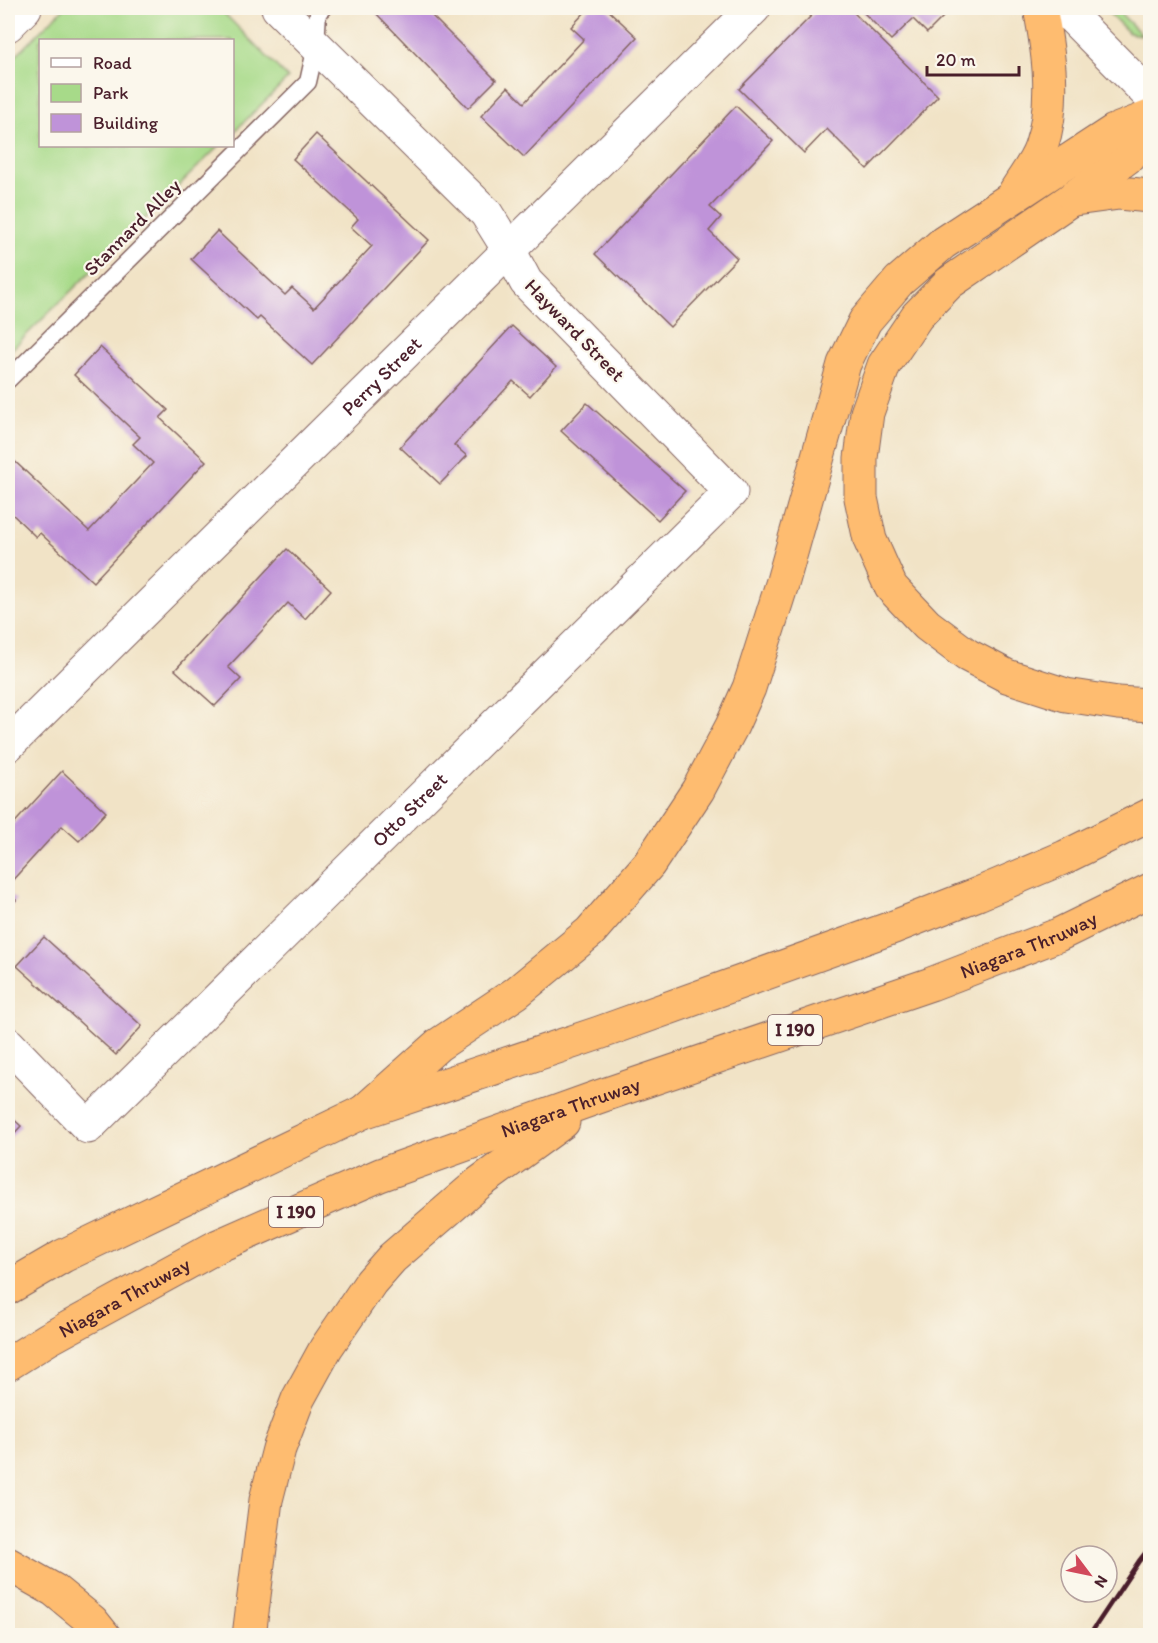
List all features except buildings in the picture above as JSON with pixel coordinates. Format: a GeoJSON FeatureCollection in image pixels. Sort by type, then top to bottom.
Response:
{"type":"FeatureCollection","features":[{"type":"Feature","properties":{"kind":"highway"},"geometry":{"type":"LineString","coordinates":[[1009,201],[1041,149],[1047,119],[1050,94],[1047,42],[1040,8]]}},
{"type":"Feature","properties":{"kind":"highway"},"geometry":{"type":"LineString","coordinates":[[363,1113],[438,1045],[516,993],[590,932],[649,864],[698,790],[749,688],[766,640],[844,364],[866,321],[900,281],[943,243],[1114,131],[1150,117]]}},
{"type":"Feature","properties":{"kind":"highway"},"geometry":{"type":"LineString","coordinates":[[1150,131],[1136,151],[949,284],[917,316],[884,365],[867,413],[861,459],[861,498],[870,540],[891,587],[927,625],[967,655],[1007,676],[1066,695],[1118,704],[1150,705]]}},
{"type":"Feature","properties":{"kind":"highway"},"geometry":{"type":"LineString","coordinates":[[1070,200],[1119,194],[1150,196]]}},
{"type":"Feature","properties":{"kind":"highway"},"geometry":{"type":"LineString","coordinates":[[8,1288],[63,1256],[363,1113],[599,1033],[894,927],[1065,857],[1150,815]]}},
{"type":"Feature","properties":{"kind":"highway","name":"Niagara Thruway"},"geometry":{"type":"LineString","coordinates":[[8,1364],[48,1339],[218,1246],[380,1175],[601,1096],[978,967],[1058,935],[1150,890]]}},
{"type":"Feature","properties":{"kind":"highway"},"geometry":{"type":"LineString","coordinates":[[249,1635],[267,1500],[279,1449],[298,1399],[332,1338],[371,1281],[392,1258],[478,1183],[601,1096]]}},
{"type":"Feature","properties":{"kind":"highway"},"geometry":{"type":"LineString","coordinates":[[8,1564],[54,1590],[92,1621],[104,1635]]}},
{"type":"Feature","properties":{"kind":"street"},"geometry":{"type":"LineString","coordinates":[[8,25],[25,8]]}},
{"type":"Feature","properties":{"kind":"street","name":"Hayward Street"},"geometry":{"type":"LineString","coordinates":[[278,8],[486,213],[526,282],[731,492]]}},
{"type":"Feature","properties":{"kind":"street","name":"Perry Street"},"geometry":{"type":"LineString","coordinates":[[8,745],[754,8]]}},
{"type":"Feature","properties":{"kind":"street"},"geometry":{"type":"LineString","coordinates":[[1063,8],[1150,96]]}},
{"type":"Feature","properties":{"kind":"street","name":"Otto Street"},"geometry":{"type":"LineString","coordinates":[[8,1044],[88,1127],[731,492]]}},
{"type":"Feature","properties":{"kind":"lane","name":"Stannard Alley"},"geometry":{"type":"LineString","coordinates":[[8,380],[308,82],[316,46],[318,12],[323,8]]}},
{"type":"Feature","properties":{"kind":"path"},"geometry":{"type":"LineString","coordinates":[[1126,12],[1130,8]]}},
{"type":"Feature","properties":{"kind":"green space"},"geometry":{"type":"Polygon","coordinates":[[[64,8],[219,8],[288,78],[234,132],[234,39],[39,39],[39,147],[218,147],[8,353],[8,63],[64,8]]]}},
{"type":"Feature","properties":{"kind":"green space"},"geometry":{"type":"Polygon","coordinates":[[[1104,8],[1115,8],[1142,35],[1129,33],[1104,8]]]}},
{"type":"Feature","properties":{"kind":"railway"},"geometry":{"type":"LineString","coordinates":[[1089,1636],[1150,1547]]}}]}
